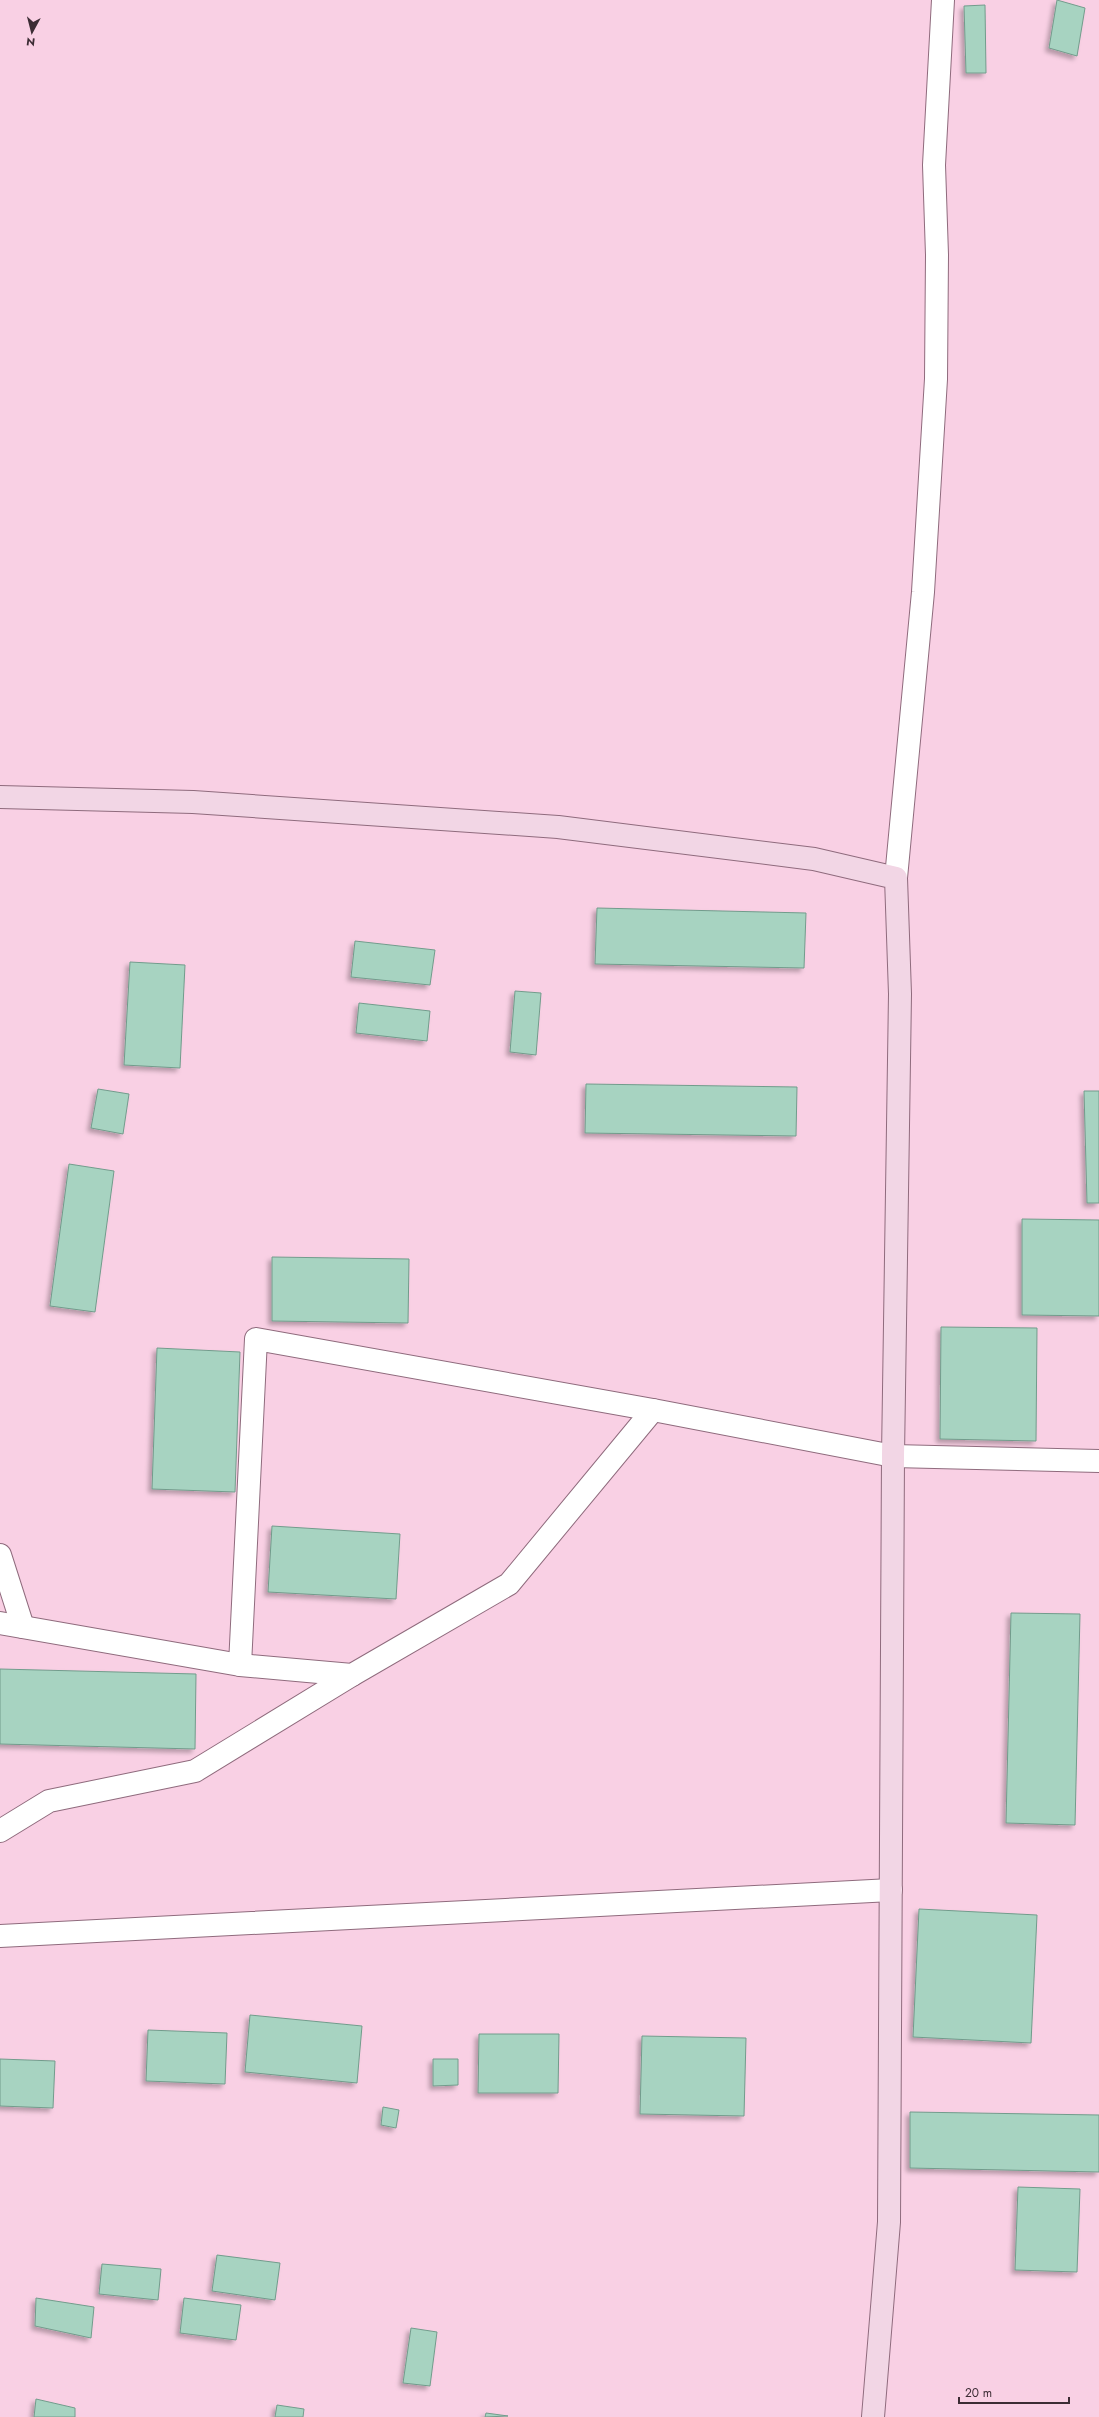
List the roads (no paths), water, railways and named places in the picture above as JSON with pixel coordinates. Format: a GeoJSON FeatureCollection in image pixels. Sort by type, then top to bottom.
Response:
{"type":"FeatureCollection","features":[{"type":"Feature","properties":{"kind":"main road"},"geometry":{"type":"LineString","coordinates":[[0,797],[193,802],[558,827],[814,859],[896,878],[900,994],[893,1456],[889,2222],[873,2417]]}},
{"type":"Feature","properties":{"kind":"street"},"geometry":{"type":"LineString","coordinates":[[896,878],[923,592],[936,379],[937,255],[934,165],[943,0]]}},
{"type":"Feature","properties":{"kind":"street"},"geometry":{"type":"LineString","coordinates":[[240,1665],[256,1340],[653,1410],[893,1456],[1099,1461]]}},
{"type":"Feature","properties":{"kind":"street"},"geometry":{"type":"LineString","coordinates":[[0,1831],[49,1800],[195,1771],[352,1675],[509,1584],[653,1410]]}},
{"type":"Feature","properties":{"kind":"street"},"geometry":{"type":"LineString","coordinates":[[0,1555],[23,1627]]}},
{"type":"Feature","properties":{"kind":"street"},"geometry":{"type":"LineString","coordinates":[[0,1623],[240,1665],[352,1675]]}},
{"type":"Feature","properties":{"kind":"street"},"geometry":{"type":"LineString","coordinates":[[0,1936],[891,1890]]}}]}
